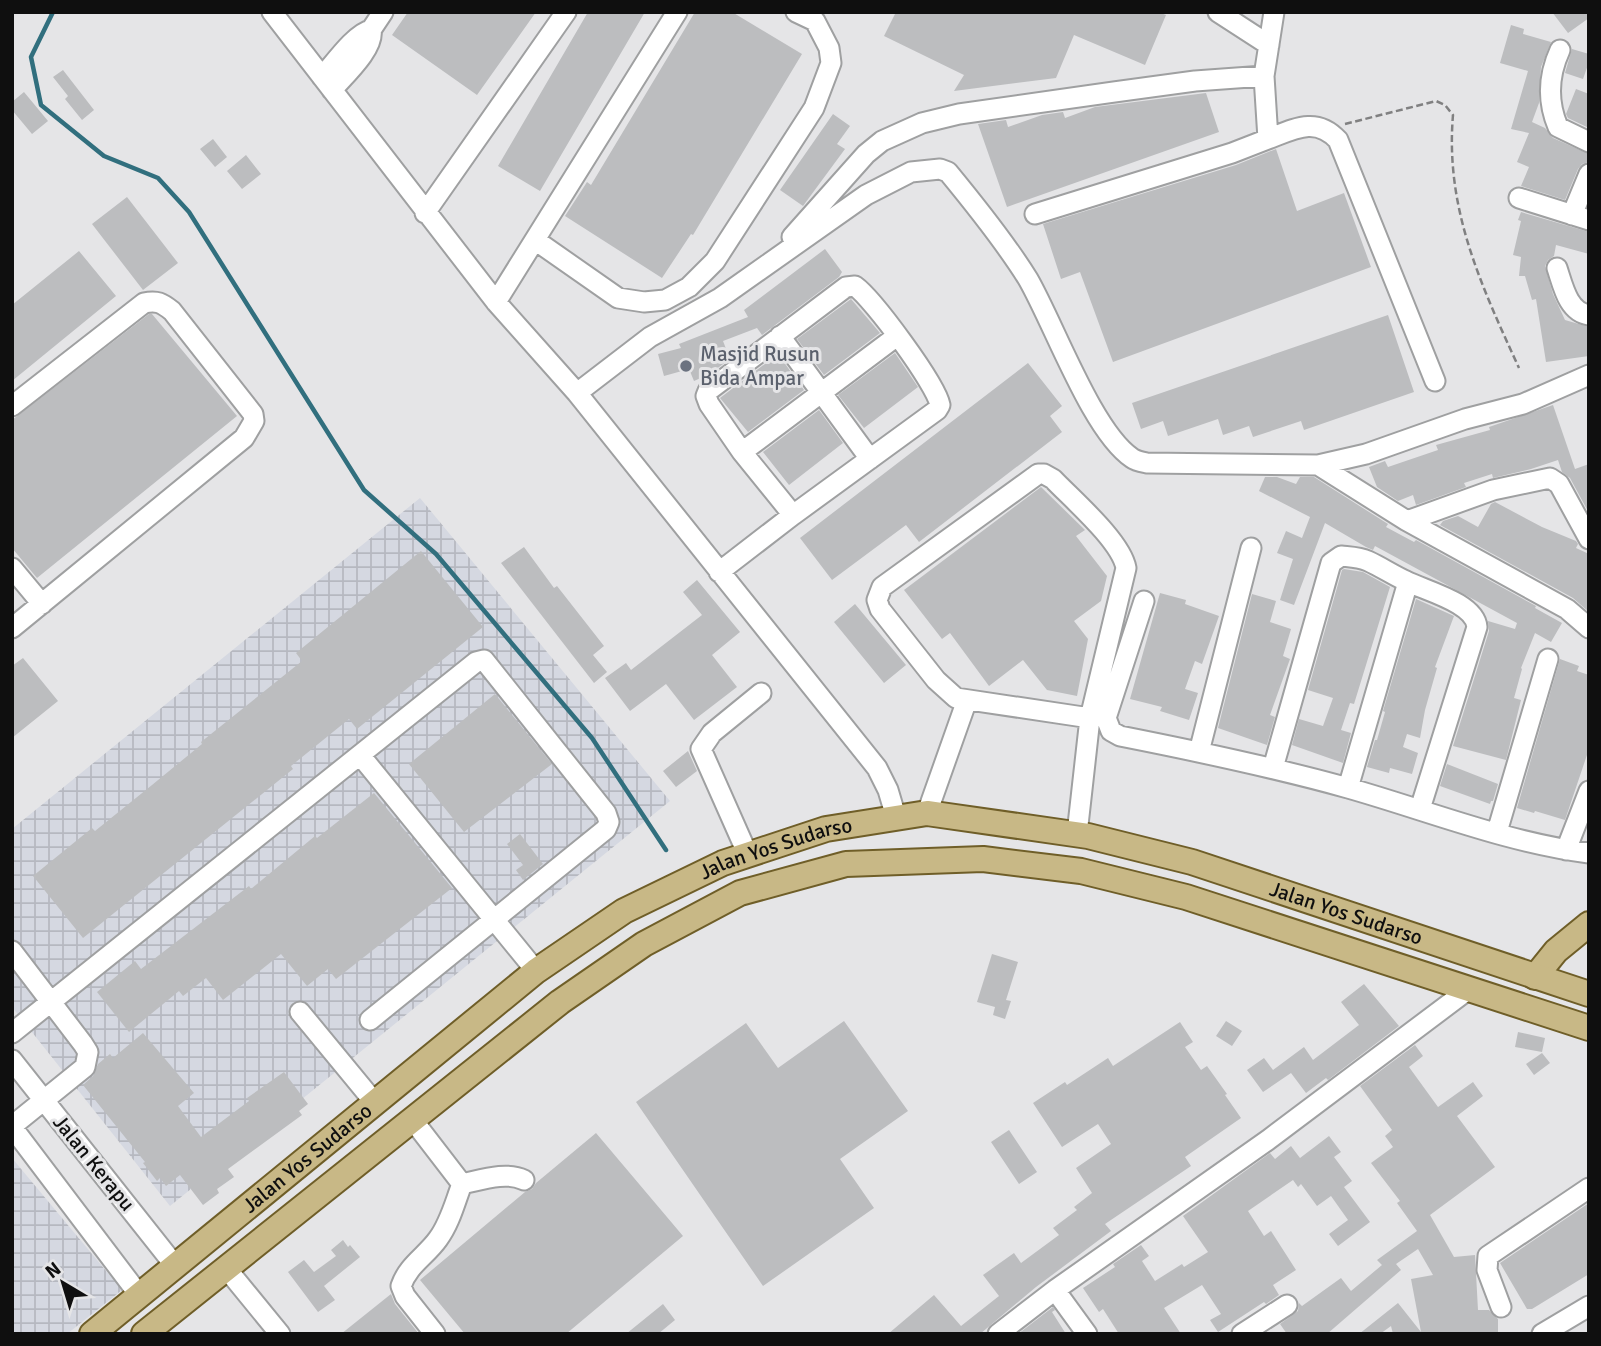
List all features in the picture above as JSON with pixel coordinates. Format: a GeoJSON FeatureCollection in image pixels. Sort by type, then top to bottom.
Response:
{"type":"FeatureCollection","features":[{"type":"Feature","properties":{"kind":"main road","name":"Jalan Yos Sudarso"},"geometry":{"type":"LineString","coordinates":[[92,1334],[536,971],[624,911],[723,863],[826,829],[927,813],[1077,834],[1192,862],[1589,994]]}},
{"type":"Feature","properties":{"kind":"main road"},"geometry":{"type":"LineString","coordinates":[[748,855],[761,887]]}},
{"type":"Feature","properties":{"kind":"main road","name":"Jalan Yos Sudarso"},"geometry":{"type":"LineString","coordinates":[[144,1334],[560,1002],[644,944],[740,893],[846,864],[983,859],[1081,871],[1186,897],[1589,1028]]}},
{"type":"Feature","properties":{"kind":"main road"},"geometry":{"type":"LineString","coordinates":[[1535,977],[1556,951],[1589,924]]}},
{"type":"Feature","properties":{"kind":"main road"},"geometry":{"type":"LineString","coordinates":[[536,971],[560,1002]]}},
{"type":"Feature","properties":{"kind":"street"},"geometry":{"type":"LineString","coordinates":[[272,12],[496,302],[577,393],[877,768],[888,790],[896,817]]}},
{"type":"Feature","properties":{"kind":"street"},"geometry":{"type":"LineString","coordinates":[[327,84],[367,48],[372,37],[370,30],[383,12]]}},
{"type":"Feature","properties":{"kind":"street"},"geometry":{"type":"LineString","coordinates":[[425,213],[566,12]]}},
{"type":"Feature","properties":{"kind":"street"},"geometry":{"type":"LineString","coordinates":[[496,302],[677,12]]}},
{"type":"Feature","properties":{"kind":"street"},"geometry":{"type":"LineString","coordinates":[[535,240],[618,298],[644,302],[665,300],[688,287],[715,261],[814,108],[831,63],[829,48],[815,21],[796,12]]}},
{"type":"Feature","properties":{"kind":"street"},"geometry":{"type":"LineString","coordinates":[[1218,12],[1269,44]]}},
{"type":"Feature","properties":{"kind":"street"},"geometry":{"type":"LineString","coordinates":[[1268,139],[1264,76],[1274,12]]}},
{"type":"Feature","properties":{"kind":"street"},"geometry":{"type":"LineString","coordinates":[[1560,50],[1553,66],[1550,86],[1553,115],[1558,127],[1589,142]]}},
{"type":"Feature","properties":{"kind":"street"},"geometry":{"type":"LineString","coordinates":[[764,268],[866,154],[882,141],[922,123],[959,114],[1114,92],[1195,81],[1264,76]]}},
{"type":"Feature","properties":{"kind":"street"},"geometry":{"type":"LineString","coordinates":[[1035,214],[1313,125],[1328,129],[1338,140],[1435,381]]}},
{"type":"Feature","properties":{"kind":"street"},"geometry":{"type":"LineString","coordinates":[[577,393],[650,337],[720,298],[866,195],[911,172],[940,169],[948,172],[1029,281],[1094,411],[1120,447],[1133,459],[1147,463],[1318,465],[1366,454],[1465,419],[1522,404],[1589,375]]}},
{"type":"Feature","properties":{"kind":"street"},"geometry":{"type":"LineString","coordinates":[[1519,198],[1581,218],[1589,174]]}},
{"type":"Feature","properties":{"kind":"street"},"geometry":{"type":"LineString","coordinates":[[1557,268],[1571,304],[1577,312],[1589,315]]}},
{"type":"Feature","properties":{"kind":"street"},"geometry":{"type":"LineString","coordinates":[[719,572],[937,410],[940,405],[934,390],[897,335],[858,287],[851,285],[708,391],[706,396],[742,452],[793,515]]}},
{"type":"Feature","properties":{"kind":"street"},"geometry":{"type":"LineString","coordinates":[[12,406],[144,303],[153,301],[161,302],[172,311],[253,414],[254,421],[244,438],[12,628]]}},
{"type":"Feature","properties":{"kind":"street"},"geometry":{"type":"LineString","coordinates":[[742,452],[897,335]]}},
{"type":"Feature","properties":{"kind":"street"},"geometry":{"type":"LineString","coordinates":[[780,336],[870,459]]}},
{"type":"Feature","properties":{"kind":"street"},"geometry":{"type":"LineString","coordinates":[[1318,465],[1407,521],[1567,609],[1589,628]]}},
{"type":"Feature","properties":{"kind":"street"},"geometry":{"type":"LineString","coordinates":[[1077,834],[1090,718],[1126,568],[1116,545],[1053,479],[1038,474],[882,587],[877,600],[880,609],[949,694],[967,700],[1090,718]]}},
{"type":"Feature","properties":{"kind":"street"},"geometry":{"type":"LineString","coordinates":[[1407,521],[1493,490],[1550,478],[1559,484],[1589,539]]}},
{"type":"Feature","properties":{"kind":"street"},"geometry":{"type":"LineString","coordinates":[[1199,752],[1251,548]]}},
{"type":"Feature","properties":{"kind":"street"},"geometry":{"type":"LineString","coordinates":[[1273,768],[1331,563],[1340,556],[1366,560],[1455,603],[1475,617],[1477,627],[1420,809]]}},
{"type":"Feature","properties":{"kind":"street"},"geometry":{"type":"LineString","coordinates":[[12,568],[42,604]]}},
{"type":"Feature","properties":{"kind":"street"},"geometry":{"type":"LineString","coordinates":[[1348,788],[1408,582]]}},
{"type":"Feature","properties":{"kind":"street"},"geometry":{"type":"LineString","coordinates":[[1144,601],[1106,718],[1111,731],[1120,736],[1273,768],[1497,832],[1566,850],[1589,853]]}},
{"type":"Feature","properties":{"kind":"street"},"geometry":{"type":"LineString","coordinates":[[1497,832],[1548,659]]}},
{"type":"Feature","properties":{"kind":"street"},"geometry":{"type":"LineString","coordinates":[[12,1033],[476,662],[484,660],[607,813],[609,822],[606,829],[370,1020]]}},
{"type":"Feature","properties":{"kind":"street"},"geometry":{"type":"LineString","coordinates":[[748,855],[701,749],[712,733],[761,693]]}},
{"type":"Feature","properties":{"kind":"street"},"geometry":{"type":"LineString","coordinates":[[927,813],[967,700]]}},
{"type":"Feature","properties":{"kind":"street"},"geometry":{"type":"LineString","coordinates":[[360,755],[536,971]]}},
{"type":"Feature","properties":{"kind":"street"},"geometry":{"type":"LineString","coordinates":[[1566,850],[1589,791]]}},
{"type":"Feature","properties":{"kind":"street"},"geometry":{"type":"LineString","coordinates":[[12,951],[52,1000],[83,1044],[88,1056],[85,1067],[12,1126]]}},
{"type":"Feature","properties":{"kind":"street"},"geometry":{"type":"LineString","coordinates":[[998,1334],[1055,1290],[1268,1140],[1469,989]]}},
{"type":"Feature","properties":{"kind":"street"},"geometry":{"type":"LineString","coordinates":[[300,1012],[375,1103]]}},
{"type":"Feature","properties":{"kind":"street","name":"Jalan Kerapu"},"geometry":{"type":"LineString","coordinates":[[12,1060],[176,1266]]}},
{"type":"Feature","properties":{"kind":"street"},"geometry":{"type":"LineString","coordinates":[[412,1119],[462,1184]]}},
{"type":"Feature","properties":{"kind":"street","name":"Jalan Kerapu"},"geometry":{"type":"LineString","coordinates":[[12,1126],[140,1296]]}},
{"type":"Feature","properties":{"kind":"street"},"geometry":{"type":"LineString","coordinates":[[462,1184],[501,1176],[524,1180]]}},
{"type":"Feature","properties":{"kind":"street"},"geometry":{"type":"LineString","coordinates":[[435,1334],[405,1296],[401,1286],[406,1273],[437,1242],[443,1232],[462,1184]]}},
{"type":"Feature","properties":{"kind":"street"},"geometry":{"type":"LineString","coordinates":[[1501,1307],[1487,1270],[1488,1256],[1589,1188]]}},
{"type":"Feature","properties":{"kind":"street"},"geometry":{"type":"LineString","coordinates":[[226,1268],[280,1334]]}},
{"type":"Feature","properties":{"kind":"street"},"geometry":{"type":"LineString","coordinates":[[1055,1290],[1087,1334]]}},
{"type":"Feature","properties":{"kind":"street"},"geometry":{"type":"LineString","coordinates":[[1242,1334],[1287,1305]]}},
{"type":"Feature","properties":{"kind":"street"},"geometry":{"type":"LineString","coordinates":[[1542,1334],[1589,1306]]}},
{"type":"Feature","properties":{"kind":"path"},"geometry":{"type":"LineString","coordinates":[[1328,129],[1436,101],[1445,105],[1453,116],[1451,145],[1461,218],[1479,281],[1519,368]]}},
{"type":"Feature","properties":{"kind":"shaded area"},"geometry":{"type":"Polygon","coordinates":[[[420,498],[670,801],[170,1206],[12,1007],[12,829],[420,498]]]}},
{"type":"Feature","properties":{"kind":"shaded area"},"geometry":{"type":"Polygon","coordinates":[[[12,1158],[122,1290],[67,1334],[12,1334],[12,1158]]]}},
{"type":"Feature","properties":{"kind":"building"},"geometry":{"type":"Polygon","coordinates":[[[408,12],[536,12],[477,95],[392,35],[408,12]]]}},
{"type":"Feature","properties":{"kind":"building"},"geometry":{"type":"Polygon","coordinates":[[[588,12],[645,12],[540,191],[498,166],[588,12]]]}},
{"type":"Feature","properties":{"kind":"building"},"geometry":{"type":"Polygon","coordinates":[[[695,12],[732,12],[802,54],[693,235],[691,234],[662,278],[565,216],[587,182],[591,185],[695,12]]]}},
{"type":"Feature","properties":{"kind":"building"},"geometry":{"type":"Polygon","coordinates":[[[896,12],[1158,12],[1166,15],[1145,65],[1074,35],[1056,78],[954,91],[964,75],[884,36],[896,12]]]}},
{"type":"Feature","properties":{"kind":"building"},"geometry":{"type":"Polygon","coordinates":[[[1552,12],[1589,12],[1589,18],[1568,33],[1552,12]]]}},
{"type":"Feature","properties":{"kind":"building"},"geometry":{"type":"Polygon","coordinates":[[[1511,25],[1524,29],[1523,34],[1551,42],[1541,67],[1539,103],[1532,122],[1545,128],[1553,138],[1589,154],[1589,162],[1578,169],[1565,200],[1521,186],[1529,167],[1517,162],[1529,133],[1511,129],[1528,71],[1500,63],[1511,25]]]}},
{"type":"Feature","properties":{"kind":"building"},"geometry":{"type":"Polygon","coordinates":[[[1572,49],[1589,54],[1583,79],[1565,73],[1572,49]]]}},
{"type":"Feature","properties":{"kind":"building"},"geometry":{"type":"Polygon","coordinates":[[[63,70],[94,110],[82,120],[65,99],[68,96],[53,77],[63,70]]]}},
{"type":"Feature","properties":{"kind":"building"},"geometry":{"type":"Polygon","coordinates":[[[1576,89],[1589,94],[1589,128],[1568,118],[1566,114],[1576,89]]]}},
{"type":"Feature","properties":{"kind":"building"},"geometry":{"type":"Polygon","coordinates":[[[24,92],[48,121],[32,134],[12,110],[12,102],[24,92]]]}},
{"type":"Feature","properties":{"kind":"building"},"geometry":{"type":"Polygon","coordinates":[[[1206,93],[1219,132],[1007,207],[978,124],[1006,120],[1008,127],[1042,115],[1063,112],[1065,118],[1095,107],[1206,93]]]}},
{"type":"Feature","properties":{"kind":"building"},"geometry":{"type":"Polygon","coordinates":[[[833,114],[850,126],[837,144],[845,149],[803,206],[780,190],[833,114]]]}},
{"type":"Feature","properties":{"kind":"building"},"geometry":{"type":"Polygon","coordinates":[[[213,139],[227,157],[215,167],[200,149],[213,139]]]}},
{"type":"Feature","properties":{"kind":"building"},"geometry":{"type":"Polygon","coordinates":[[[1276,149],[1297,211],[1344,193],[1371,267],[1113,362],[1080,272],[1061,279],[1043,224],[1236,165],[1276,149]]]}},
{"type":"Feature","properties":{"kind":"building"},"geometry":{"type":"Polygon","coordinates":[[[246,155],[261,174],[242,189],[227,171],[246,155]]]}},
{"type":"Feature","properties":{"kind":"building"},"geometry":{"type":"Polygon","coordinates":[[[127,197],[178,263],[143,290],[92,224],[127,197]]]}},
{"type":"Feature","properties":{"kind":"building"},"geometry":{"type":"Polygon","coordinates":[[[1521,212],[1589,232],[1589,254],[1556,245],[1554,256],[1545,266],[1553,294],[1565,320],[1589,327],[1589,356],[1546,362],[1536,299],[1532,300],[1525,276],[1519,276],[1521,257],[1513,255],[1521,212]]]}},
{"type":"Feature","properties":{"kind":"building"},"geometry":{"type":"Polygon","coordinates":[[[825,249],[842,272],[839,277],[762,335],[757,328],[723,341],[730,359],[704,378],[694,381],[689,369],[664,376],[658,354],[681,348],[679,344],[748,317],[744,310],[825,249]]]}},
{"type":"Feature","properties":{"kind":"building"},"geometry":{"type":"Polygon","coordinates":[[[79,251],[116,296],[12,381],[12,305],[79,251]]]}},
{"type":"Feature","properties":{"kind":"building"},"geometry":{"type":"Polygon","coordinates":[[[851,299],[880,333],[824,375],[797,339],[851,299]]]}},
{"type":"Feature","properties":{"kind":"building"},"geometry":{"type":"Polygon","coordinates":[[[152,314],[237,416],[37,578],[12,548],[12,420],[152,314]]]}},
{"type":"Feature","properties":{"kind":"building"},"geometry":{"type":"Polygon","coordinates":[[[1388,315],[1414,392],[1304,430],[1301,421],[1253,437],[1249,426],[1223,435],[1218,419],[1168,436],[1163,421],[1141,429],[1132,403],[1388,315]]]}},
{"type":"Feature","properties":{"kind":"building"},"geometry":{"type":"Polygon","coordinates":[[[895,353],[918,387],[864,428],[838,395],[895,353]]]}},
{"type":"Feature","properties":{"kind":"building"},"geometry":{"type":"Polygon","coordinates":[[[778,354],[804,390],[748,432],[720,398],[778,354]]]}},
{"type":"Feature","properties":{"kind":"building"},"geometry":{"type":"Polygon","coordinates":[[[1028,363],[1062,406],[1050,416],[1062,432],[919,542],[906,525],[832,580],[800,538],[1028,363]]]}},
{"type":"Feature","properties":{"kind":"building"},"geometry":{"type":"Polygon","coordinates":[[[1553,405],[1575,469],[1589,464],[1589,513],[1570,478],[1562,472],[1558,460],[1493,478],[1492,474],[1464,483],[1466,487],[1416,505],[1413,495],[1398,501],[1377,487],[1369,467],[1385,461],[1388,467],[1438,450],[1436,445],[1490,430],[1489,427],[1553,405]]]}},
{"type":"Feature","properties":{"kind":"building"},"geometry":{"type":"Polygon","coordinates":[[[819,410],[843,443],[789,485],[763,452],[819,410]]]}},
{"type":"Feature","properties":{"kind":"building"},"geometry":{"type":"Polygon","coordinates":[[[1265,477],[1277,477],[1296,484],[1300,477],[1314,477],[1388,524],[1386,527],[1414,542],[1416,540],[1562,623],[1551,642],[1535,633],[1521,668],[1514,698],[1521,700],[1506,760],[1453,746],[1489,631],[1488,621],[1515,629],[1517,623],[1375,546],[1373,550],[1366,547],[1325,523],[1294,605],[1280,600],[1293,559],[1277,553],[1286,531],[1302,538],[1310,517],[1259,491],[1265,477]]]}},
{"type":"Feature","properties":{"kind":"building"},"geometry":{"type":"Polygon","coordinates":[[[1041,487],[1085,530],[1076,536],[1107,576],[1101,601],[1074,621],[1088,639],[1077,696],[1047,690],[1023,660],[989,686],[950,633],[942,639],[904,590],[1041,487]]]}},
{"type":"Feature","properties":{"kind":"building"},"geometry":{"type":"Polygon","coordinates":[[[1495,502],[1542,527],[1576,541],[1576,548],[1589,554],[1589,612],[1573,598],[1440,525],[1443,521],[1458,516],[1478,527],[1491,504],[1495,502]]]}},
{"type":"Feature","properties":{"kind":"building"},"geometry":{"type":"Polygon","coordinates":[[[524,547],[554,588],[557,586],[604,646],[593,655],[607,672],[594,683],[501,563],[524,547]]]}},
{"type":"Feature","properties":{"kind":"building"},"geometry":{"type":"Polygon","coordinates":[[[421,551],[483,627],[357,729],[349,719],[291,766],[293,769],[83,938],[33,876],[92,828],[95,831],[302,661],[296,653],[421,551]]]}},
{"type":"Feature","properties":{"kind":"building"},"geometry":{"type":"Polygon","coordinates":[[[1344,569],[1363,572],[1390,587],[1354,704],[1350,703],[1341,730],[1351,733],[1343,763],[1292,745],[1299,719],[1323,726],[1333,698],[1308,690],[1344,569]]]}},
{"type":"Feature","properties":{"kind":"building"},"geometry":{"type":"Polygon","coordinates":[[[697,580],[740,632],[712,655],[737,687],[694,720],[666,684],[630,711],[605,678],[626,663],[631,670],[702,615],[683,592],[697,580]]]}},
{"type":"Feature","properties":{"kind":"building"},"geometry":{"type":"Polygon","coordinates":[[[1160,593],[1186,600],[1185,604],[1219,616],[1202,664],[1195,661],[1185,689],[1198,693],[1189,720],[1160,711],[1162,707],[1130,699],[1160,593]]]}},
{"type":"Feature","properties":{"kind":"building"},"geometry":{"type":"Polygon","coordinates":[[[1252,594],[1276,601],[1270,622],[1291,629],[1283,656],[1290,659],[1270,715],[1275,717],[1267,745],[1218,728],[1252,594]]]}},
{"type":"Feature","properties":{"kind":"building"},"geometry":{"type":"Polygon","coordinates":[[[1416,599],[1454,616],[1435,667],[1437,668],[1420,738],[1407,734],[1403,747],[1418,753],[1412,774],[1390,768],[1389,773],[1367,767],[1416,599]]]}},
{"type":"Feature","properties":{"kind":"building"},"geometry":{"type":"Polygon","coordinates":[[[855,604],[906,665],[884,683],[834,622],[855,604]]]}},
{"type":"Feature","properties":{"kind":"building"},"geometry":{"type":"Polygon","coordinates":[[[23,658],[58,701],[12,738],[12,666],[23,658]]]}},
{"type":"Feature","properties":{"kind":"building"},"geometry":{"type":"Polygon","coordinates":[[[1560,659],[1579,666],[1577,671],[1589,675],[1589,749],[1565,820],[1517,808],[1560,659]]]}},
{"type":"Feature","properties":{"kind":"building"},"geometry":{"type":"Polygon","coordinates":[[[495,694],[552,764],[464,832],[409,764],[495,694]]]}},
{"type":"Feature","properties":{"kind":"building"},"geometry":{"type":"Polygon","coordinates":[[[688,751],[697,771],[676,787],[663,771],[688,751]]]}},
{"type":"Feature","properties":{"kind":"building"},"geometry":{"type":"Polygon","coordinates":[[[1447,764],[1498,784],[1493,801],[1490,804],[1440,786],[1447,764]]]}},
{"type":"Feature","properties":{"kind":"building"},"geometry":{"type":"Polygon","coordinates":[[[374,793],[452,888],[336,979],[328,969],[307,986],[281,954],[223,1000],[206,978],[183,996],[179,991],[129,1032],[97,992],[135,961],[141,969],[249,886],[251,889],[315,836],[317,838],[374,793]]]}},
{"type":"Feature","properties":{"kind":"building"},"geometry":{"type":"Polygon","coordinates":[[[520,834],[543,864],[523,880],[516,870],[523,865],[507,844],[520,834]]]}},
{"type":"Feature","properties":{"kind":"building"},"geometry":{"type":"Polygon","coordinates":[[[992,954],[1018,962],[1006,1000],[1011,1001],[1005,1019],[993,1015],[995,1007],[977,1002],[992,954]]]}},
{"type":"Feature","properties":{"kind":"building"},"geometry":{"type":"Polygon","coordinates":[[[1364,984],[1399,1026],[1328,1080],[1326,1078],[1306,1093],[1291,1073],[1263,1092],[1247,1070],[1264,1058],[1273,1070],[1304,1047],[1313,1060],[1359,1025],[1341,1002],[1364,984]]]}},
{"type":"Feature","properties":{"kind":"building"},"geometry":{"type":"Polygon","coordinates":[[[844,1021],[908,1111],[840,1159],[874,1208],[763,1286],[636,1102],[746,1023],[778,1068],[844,1021]]]}},
{"type":"Feature","properties":{"kind":"building"},"geometry":{"type":"Polygon","coordinates":[[[1226,1021],[1242,1031],[1232,1046],[1216,1036],[1226,1021]]]}},
{"type":"Feature","properties":{"kind":"building"},"geometry":{"type":"Polygon","coordinates":[[[1180,1022],[1193,1042],[1185,1047],[1201,1070],[1207,1066],[1241,1118],[1185,1157],[1191,1166],[1105,1224],[1111,1231],[1036,1287],[980,1334],[888,1334],[934,1295],[961,1326],[999,1296],[983,1275],[1014,1253],[1021,1263],[1059,1235],[1053,1228],[1077,1210],[1074,1207],[1092,1193],[1076,1168],[1111,1144],[1098,1124],[1062,1147],[1033,1103],[1108,1058],[1113,1066],[1180,1022]]]}},
{"type":"Feature","properties":{"kind":"building"},"geometry":{"type":"Polygon","coordinates":[[[1518,1032],[1545,1038],[1542,1052],[1515,1047],[1518,1032]]]}},
{"type":"Feature","properties":{"kind":"building"},"geometry":{"type":"Polygon","coordinates":[[[143,1033],[194,1093],[178,1106],[201,1137],[249,1101],[247,1098],[284,1072],[308,1104],[299,1111],[302,1115],[228,1169],[234,1177],[217,1189],[219,1193],[203,1205],[180,1175],[166,1186],[160,1178],[157,1181],[83,1085],[93,1076],[98,1064],[110,1054],[113,1058],[143,1033]]]}},
{"type":"Feature","properties":{"kind":"building"},"geometry":{"type":"Polygon","coordinates":[[[1415,1045],[1423,1056],[1409,1067],[1438,1107],[1473,1082],[1483,1096],[1457,1116],[1495,1167],[1430,1215],[1454,1257],[1475,1255],[1478,1310],[1489,1310],[1498,1319],[1498,1332],[1393,1334],[1391,1326],[1380,1334],[1359,1334],[1398,1303],[1421,1332],[1411,1279],[1433,1275],[1418,1249],[1396,1264],[1401,1270],[1327,1334],[1287,1334],[1280,1324],[1298,1311],[1299,1303],[1302,1306],[1341,1278],[1351,1291],[1382,1265],[1377,1260],[1417,1231],[1397,1203],[1400,1201],[1371,1163],[1393,1147],[1385,1136],[1392,1130],[1360,1086],[1415,1045]]]}},
{"type":"Feature","properties":{"kind":"building"},"geometry":{"type":"Polygon","coordinates":[[[1542,1053],[1550,1063],[1534,1075],[1526,1064],[1542,1053]]]}},
{"type":"Feature","properties":{"kind":"building"},"geometry":{"type":"Polygon","coordinates":[[[1009,1130],[1037,1172],[1019,1184],[991,1142],[1009,1130]]]}},
{"type":"Feature","properties":{"kind":"building"},"geometry":{"type":"Polygon","coordinates":[[[596,1133],[683,1236],[566,1334],[465,1334],[420,1280],[596,1133]]]}},
{"type":"Feature","properties":{"kind":"building"},"geometry":{"type":"Polygon","coordinates":[[[1329,1136],[1341,1152],[1334,1157],[1352,1181],[1344,1187],[1370,1222],[1338,1246],[1329,1234],[1348,1220],[1331,1196],[1317,1206],[1301,1184],[1298,1187],[1293,1180],[1248,1211],[1264,1236],[1271,1231],[1296,1270],[1273,1285],[1279,1295],[1218,1332],[1210,1320],[1221,1314],[1202,1285],[1164,1308],[1181,1334],[1119,1334],[1103,1309],[1099,1312],[1083,1288],[1115,1267],[1113,1264],[1141,1245],[1149,1256],[1142,1261],[1155,1281],[1182,1264],[1184,1267],[1208,1252],[1183,1216],[1270,1153],[1275,1159],[1291,1146],[1300,1158],[1329,1136]]]}},
{"type":"Feature","properties":{"kind":"building"},"geometry":{"type":"Polygon","coordinates":[[[1589,1203],[1589,1274],[1532,1309],[1527,1309],[1500,1263],[1589,1203]]]}},
{"type":"Feature","properties":{"kind":"building"},"geometry":{"type":"Polygon","coordinates":[[[343,1240],[360,1257],[324,1286],[335,1300],[318,1312],[288,1272],[304,1260],[314,1272],[336,1256],[331,1250],[343,1240]]]}},
{"type":"Feature","properties":{"kind":"building"},"geometry":{"type":"Polygon","coordinates":[[[391,1294],[395,1304],[419,1334],[341,1334],[391,1294]]]}},
{"type":"Feature","properties":{"kind":"building"},"geometry":{"type":"Polygon","coordinates":[[[663,1304],[675,1320],[658,1334],[626,1334],[663,1304]]]}},
{"type":"Feature","properties":{"kind":"building"},"geometry":{"type":"Polygon","coordinates":[[[1053,1307],[1055,1310],[1052,1312],[1066,1334],[1018,1334],[1053,1307]]]}},
{"type":"Feature","properties":{"kind":"waterway"},"geometry":{"type":"LineString","coordinates":[[53,12],[31,57],[41,105],[104,156],[158,178],[189,212],[364,490],[436,554],[592,738],[666,850]]}},
{"type":"Feature","properties":{"kind":"place","name":"Masjid Rusun Bida Ampar"},"geometry":{"type":"Point","coordinates":[686,366]}}]}
